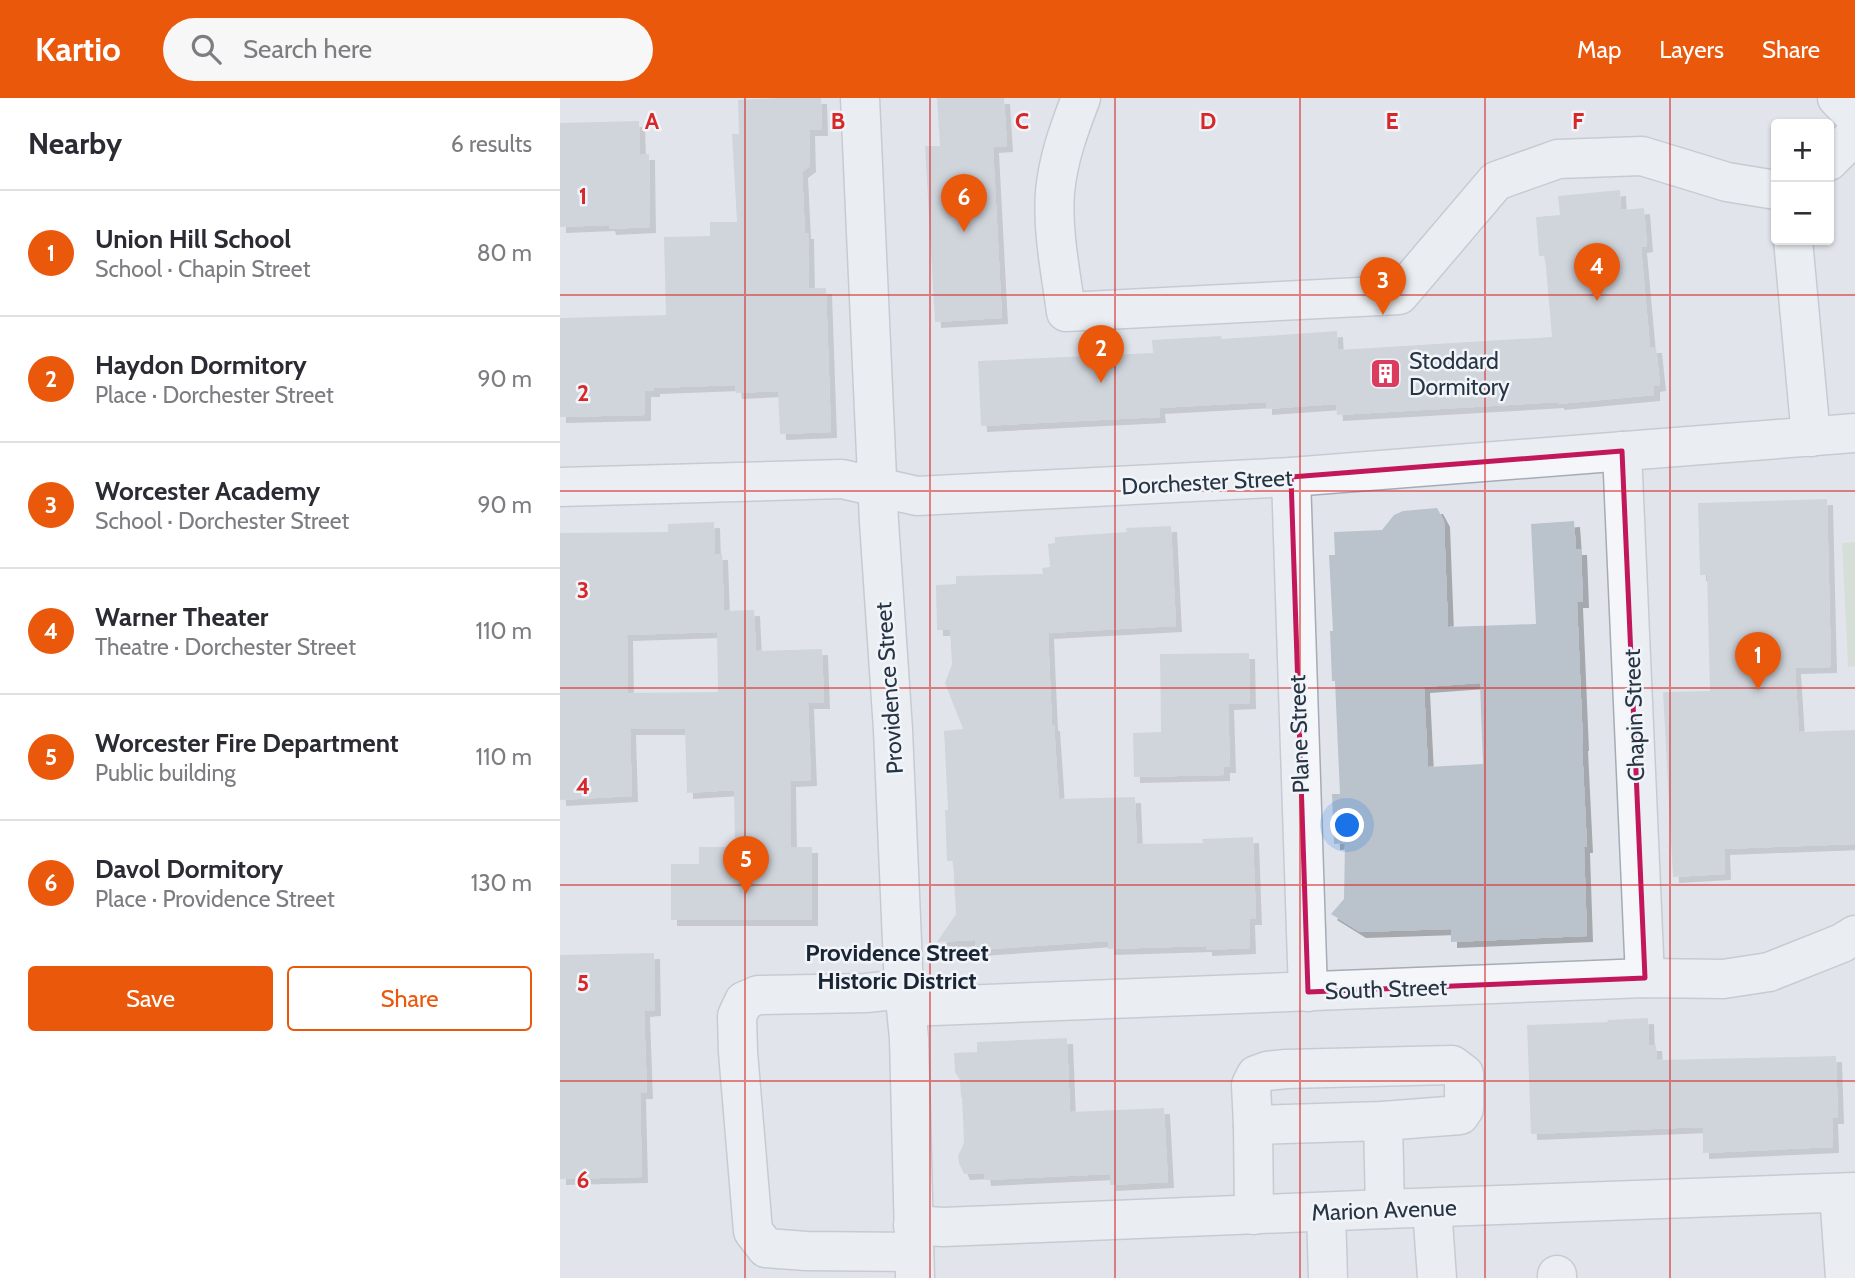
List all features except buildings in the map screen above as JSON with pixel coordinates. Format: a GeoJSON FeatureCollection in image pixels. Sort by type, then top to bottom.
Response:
{"type":"FeatureCollection","features":[{"type":"Feature","properties":{"kind":"street","name":"Providence Street"},"geometry":{"type":"LineString","coordinates":[[860,98],[906,998],[914,1252]]}},
{"type":"Feature","properties":{"kind":"street"},"geometry":{"type":"LineString","coordinates":[[1081,98],[1065,139],[1055,192],[1055,231],[1066,312],[1399,295],[1496,181],[1558,159],[1642,156],[1727,182],[1771,189]]}},
{"type":"Feature","properties":{"kind":"street"},"geometry":{"type":"LineString","coordinates":[[1837,98],[1855,117]]}},
{"type":"Feature","properties":{"kind":"street"},"geometry":{"type":"LineString","coordinates":[[1834,156],[1855,135]]}},
{"type":"Feature","properties":{"kind":"street"},"geometry":{"type":"LineString","coordinates":[[1793,245],[1811,437]]}},
{"type":"Feature","properties":{"kind":"street","name":"Dorchester Street"},"geometry":{"type":"LineString","coordinates":[[560,487],[842,479],[917,496],[1291,477],[1855,433]]}},
{"type":"Feature","properties":{"kind":"street","name":"Chapin Street"},"geometry":{"type":"LineString","coordinates":[[1622,451],[1645,978]]}},
{"type":"Feature","properties":{"kind":"street","name":"Plane Street"},"geometry":{"type":"LineString","coordinates":[[1291,477],[1308,992]]}},
{"type":"Feature","properties":{"kind":"street","name":"South Street"},"geometry":{"type":"LineString","coordinates":[[914,1252],[766,1248],[753,1231],[738,1052],[737,1016],[744,1001],[758,995],[866,993],[906,998],[1308,992],[1645,978],[1723,979],[1769,972],[1842,943],[1855,935]]}},
{"type":"Feature","properties":{"kind":"street"},"geometry":{"type":"LineString","coordinates":[[1254,1125],[1383,1121],[1460,1115],[1464,1109],[1464,1074],[1452,1065],[1286,1069],[1256,1075],[1251,1085],[1254,1215]]}},
{"type":"Feature","properties":{"kind":"street"},"geometry":{"type":"LineString","coordinates":[[1383,1121],[1385,1209]]}},
{"type":"Feature","properties":{"kind":"street"},"geometry":{"type":"LineString","coordinates":[[1845,1278],[1847,1193]]}},
{"type":"Feature","properties":{"kind":"street","name":"Marion Avenue"},"geometry":{"type":"LineString","coordinates":[[914,1252],[943,1227],[1847,1193]]}},
{"type":"Feature","properties":{"kind":"street"},"geometry":{"type":"LineString","coordinates":[[1432,1208],[1437,1278]]}},
{"type":"Feature","properties":{"kind":"street"},"geometry":{"type":"LineString","coordinates":[[1326,1212],[1328,1278]]}},
{"type":"Feature","properties":{"kind":"highlighted area"},"geometry":{"type":"Polygon","coordinates":[[[1622,451],[1645,978],[1308,992],[1291,477],[1622,451]]]}},
{"type":"Feature","properties":{"kind":"green space"},"geometry":{"type":"Polygon","coordinates":[[[1855,542],[1855,666],[1848,667],[1842,543],[1855,542]]]}},
{"type":"Feature","properties":{"kind":"place","name":"Davol Dormitory"},"geometry":{"type":"Point","coordinates":[964,232]}},
{"type":"Feature","properties":{"kind":"place","name":"Warner Theater"},"geometry":{"type":"Point","coordinates":[1597,301]}},
{"type":"Feature","properties":{"kind":"place","name":"Worcester Academy"},"geometry":{"type":"Point","coordinates":[1383,315]}},
{"type":"Feature","properties":{"kind":"place","name":"Stoddard Dormitory"},"geometry":{"type":"Point","coordinates":[1386,374]}},
{"type":"Feature","properties":{"kind":"place","name":"Haydon Dormitory"},"geometry":{"type":"Point","coordinates":[1101,383]}},
{"type":"Feature","properties":{"kind":"place","name":"Union Hill School"},"geometry":{"type":"Point","coordinates":[1758,690]}},
{"type":"Feature","properties":{"kind":"place","name":"Worcester Fire Department"},"geometry":{"type":"Point","coordinates":[746,894]}},
{"type":"Feature","properties":{"kind":"district","name":"Providence Street Historic District"},"geometry":{"type":"Point","coordinates":[897,967]}}]}
